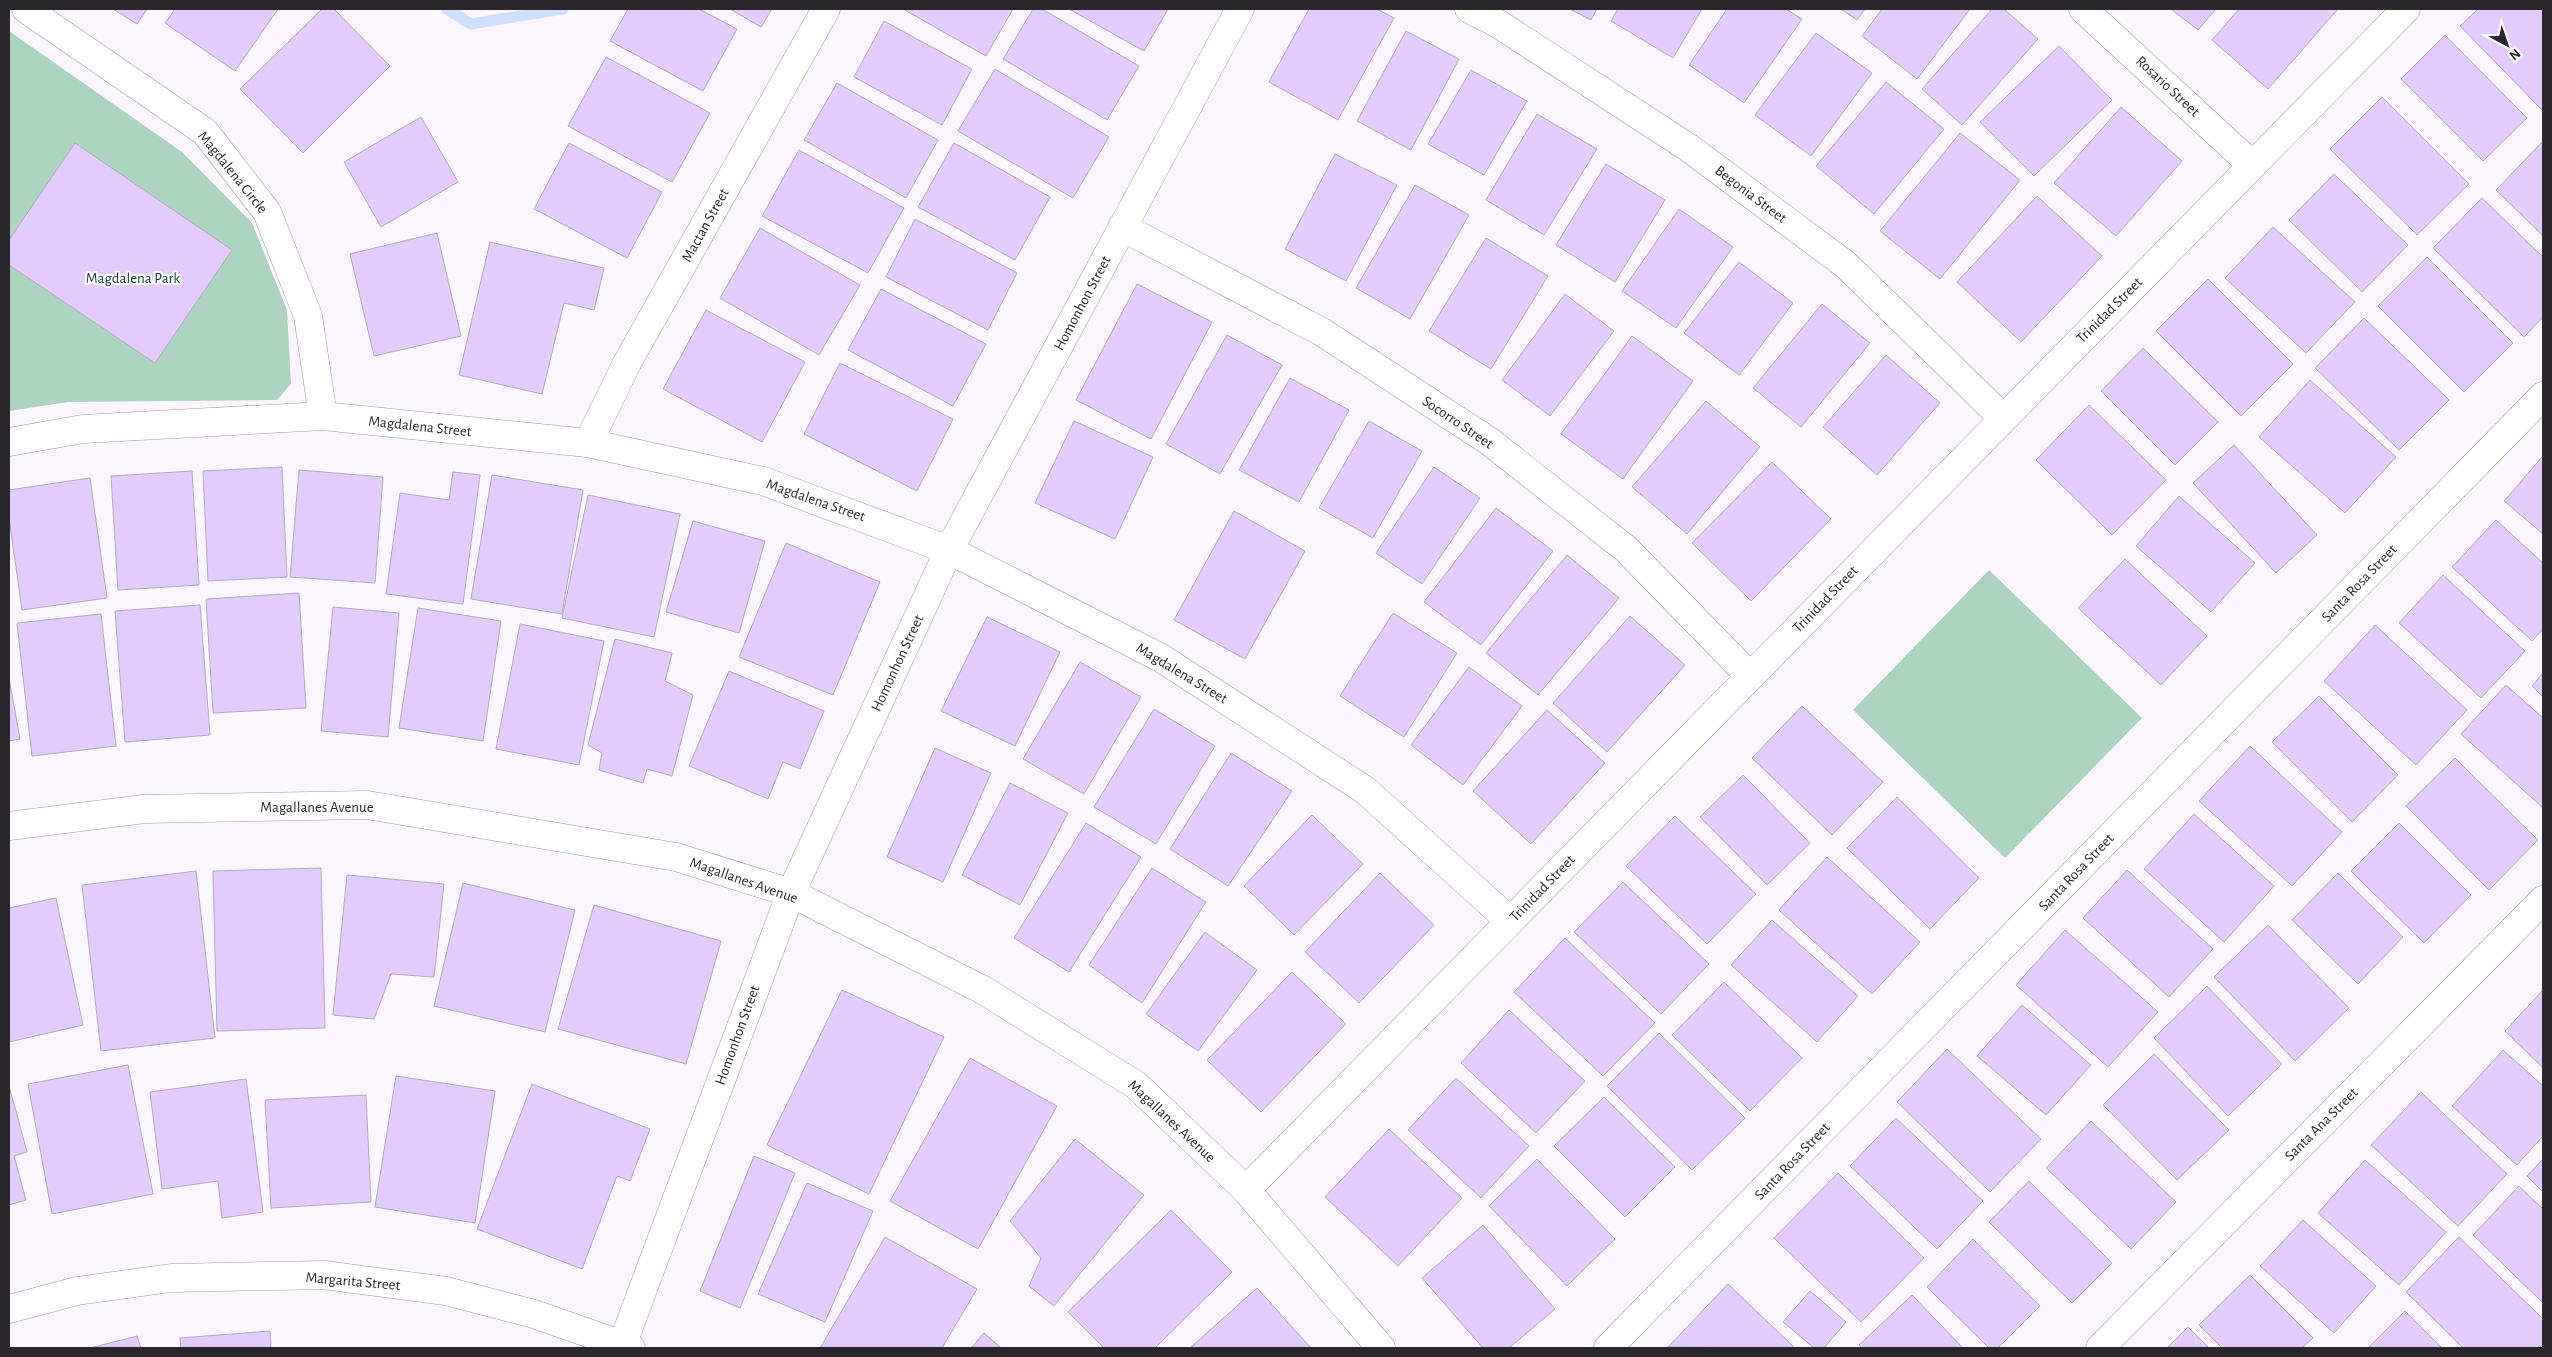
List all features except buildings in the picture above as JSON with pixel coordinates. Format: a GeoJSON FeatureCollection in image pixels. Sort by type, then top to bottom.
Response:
{"type":"FeatureCollection","features":[{"type":"Feature","properties":{"kind":"street","name":"Magdalena Circle"},"geometry":{"type":"LineString","coordinates":[[26,9],[204,132],[267,212],[308,316],[323,416]]}},
{"type":"Feature","properties":{"kind":"street","name":"Mactan Street"},"geometry":{"type":"LineString","coordinates":[[588,443],[627,363],[826,9]]}},
{"type":"Feature","properties":{"kind":"street","name":"Homonhon Street"},"geometry":{"type":"LineString","coordinates":[[625,1347],[791,894],[949,550],[1240,9]]}},
{"type":"Feature","properties":{"kind":"street","name":"Begonia Street"},"geometry":{"type":"LineString","coordinates":[[1468,9],[1497,23],[1689,148],[1846,265],[2003,418]]}},
{"type":"Feature","properties":{"kind":"street","name":"Rosario Street"},"geometry":{"type":"LineString","coordinates":[[2083,9],[2252,165]]}},
{"type":"Feature","properties":{"kind":"street","name":"Trinidad Street"},"geometry":{"type":"LineString","coordinates":[[1246,1190],[2406,9]]}},
{"type":"Feature","properties":{"kind":"street","name":"Socorro Street"},"geometry":{"type":"LineString","coordinates":[[1122,227],[1322,332],[1489,442],[1626,549],[1750,676]]}},
{"type":"Feature","properties":{"kind":"street","name":"Santa Rosa Street"},"geometry":{"type":"LineString","coordinates":[[1608,1348],[2543,396]]}},
{"type":"Feature","properties":{"kind":"street","name":"Magdalena Street"},"geometry":{"type":"LineString","coordinates":[[9,442],[83,429],[323,416],[588,443],[763,481],[949,550],[1161,658],[1365,790],[1510,920]]}},
{"type":"Feature","properties":{"kind":"street","name":"Magallanes Avenue"},"geometry":{"type":"LineString","coordinates":[[9,826],[144,809],[367,805],[676,857],[791,894],[983,990],[1136,1085],[1246,1190],[1381,1348]]}},
{"type":"Feature","properties":{"kind":"street","name":"Santa Ana Street"},"geometry":{"type":"LineString","coordinates":[[2100,1348],[2543,900]]}},
{"type":"Feature","properties":{"kind":"street","name":"Margarita Street"},"geometry":{"type":"LineString","coordinates":[[9,1309],[77,1291],[171,1278],[324,1275],[446,1291],[534,1314],[625,1347]]}},
{"type":"Feature","properties":{"kind":"green space","name":"Magdalena Park"},"geometry":{"type":"Polygon","coordinates":[[[9,31],[182,152],[252,223],[287,310],[291,384],[277,400],[68,402],[9,411],[9,31]]]}},
{"type":"Feature","properties":{"kind":"green space"},"geometry":{"type":"Polygon","coordinates":[[[1989,570],[2142,718],[2005,858],[1853,710],[1989,570]]]}},
{"type":"Feature","properties":{"kind":"waterway"},"geometry":{"type":"LineString","coordinates":[[447,9],[471,24],[563,9]]}}]}
